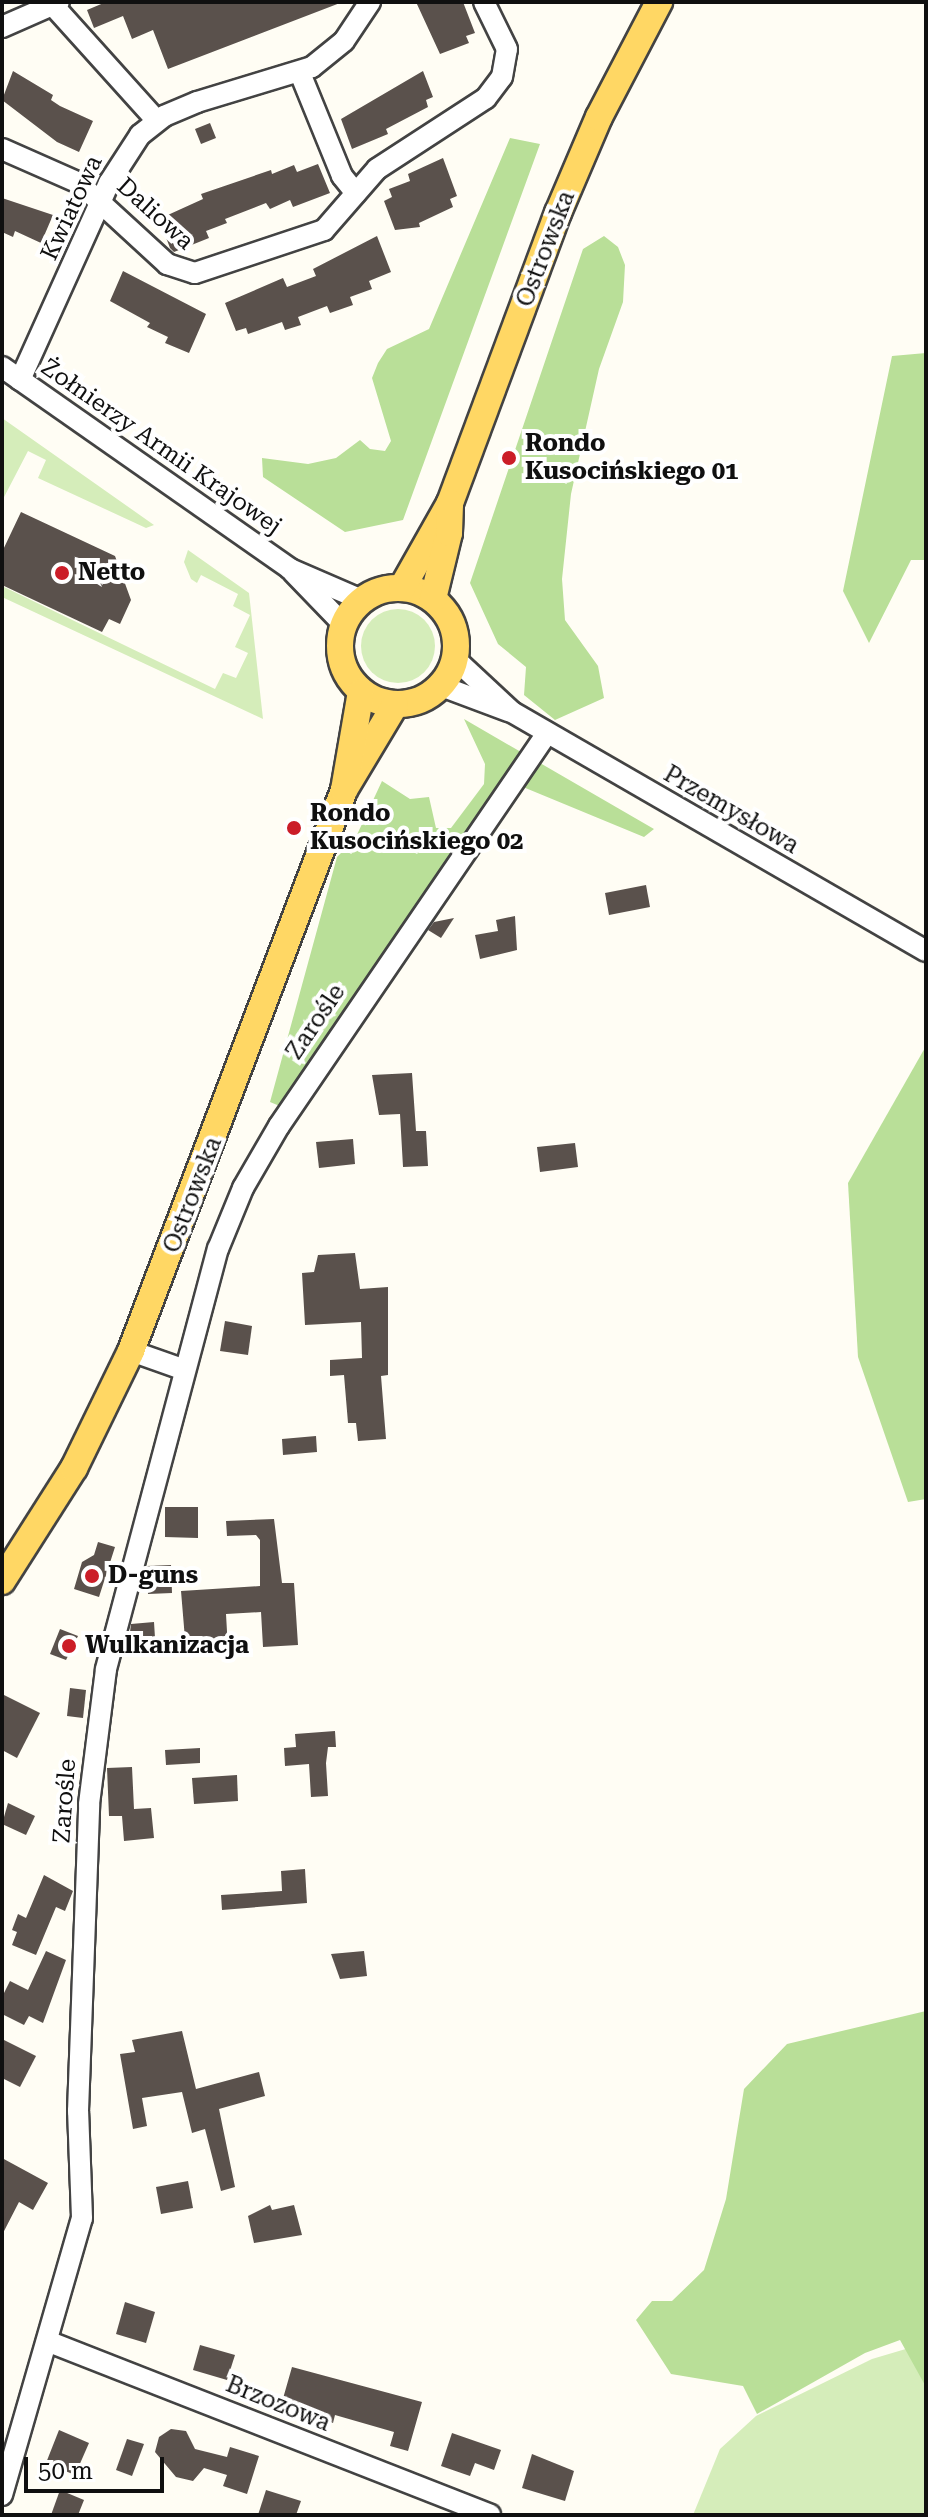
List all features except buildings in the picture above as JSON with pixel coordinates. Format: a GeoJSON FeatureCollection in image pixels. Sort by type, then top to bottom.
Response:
{"type":"FeatureCollection","features":[{"type":"Feature","properties":{"kind":"main road","name":"Ostrowska"},"geometry":{"type":"LineString","coordinates":[[402,588],[450,503],[558,213],[599,117],[659,2]]}},
{"type":"Feature","properties":{"kind":"main road","name":"Ostrowska"},"geometry":{"type":"LineString","coordinates":[[433,599],[449,533],[450,503]]}},
{"type":"Feature","properties":{"kind":"main road"},"geometry":{"type":"LineString","coordinates":[[402,588],[433,599],[452,626],[455,659],[441,686],[420,701],[395,705],[361,692],[341,661],[343,624],[362,600],[402,588]]}},
{"type":"Feature","properties":{"kind":"main road","name":"Ostrowska"},"geometry":{"type":"LineString","coordinates":[[354,764],[361,692]]}},
{"type":"Feature","properties":{"kind":"main road","name":"Ostrowska"},"geometry":{"type":"LineString","coordinates":[[2,1581],[74,1468],[131,1351],[354,764],[395,705]]}},
{"type":"Feature","properties":{"kind":"street","name":"Kwiatowa"},"geometry":{"type":"LineString","coordinates":[[20,380],[101,200],[140,135],[157,121],[197,102],[300,73],[344,41],[370,2]]}},
{"type":"Feature","properties":{"kind":"street","name":"Daliowa"},"geometry":{"type":"LineString","coordinates":[[2,149],[79,183],[167,264],[187,273],[324,230],[377,169],[495,89],[507,49],[484,2]]}},
{"type":"Feature","properties":{"kind":"street"},"geometry":{"type":"LineString","coordinates":[[2,27],[53,3],[157,121]]}},
{"type":"Feature","properties":{"kind":"street"},"geometry":{"type":"LineString","coordinates":[[300,73],[342,176],[356,193]]}},
{"type":"Feature","properties":{"kind":"street","name":"Żołnierzy Armii Krajowej"},"geometry":{"type":"LineString","coordinates":[[2,367],[290,569],[343,624]]}},
{"type":"Feature","properties":{"kind":"street","name":"Żołnierzy Armii Krajowej"},"geometry":{"type":"LineString","coordinates":[[290,569],[362,600]]}},
{"type":"Feature","properties":{"kind":"street","name":"Przemysłowa"},"geometry":{"type":"LineString","coordinates":[[455,659],[512,712]]}},
{"type":"Feature","properties":{"kind":"street","name":"Przemysłowa"},"geometry":{"type":"LineString","coordinates":[[441,686],[512,712],[926,951]]}},
{"type":"Feature","properties":{"kind":"street","name":"Zarośle"},"geometry":{"type":"LineString","coordinates":[[2,2495],[82,2218],[78,2111],[96,1740],[106,1669],[218,1249],[243,1188],[341,1031],[547,733]]}},
{"type":"Feature","properties":{"kind":"street"},"geometry":{"type":"LineString","coordinates":[[131,1351],[185,1370]]}},
{"type":"Feature","properties":{"kind":"street","name":"Brzozowa"},"geometry":{"type":"LineString","coordinates":[[47,2341],[490,2515]]}},
{"type":"Feature","properties":{"kind":"green space"},"geometry":{"type":"Polygon","coordinates":[[[510,138],[540,144],[403,520],[345,532],[263,477],[262,458],[308,464],[336,458],[360,440],[370,449],[385,451],[391,441],[372,378],[387,349],[429,329],[510,138]]]}},
{"type":"Feature","properties":{"kind":"green space"},"geometry":{"type":"Polygon","coordinates":[[[604,236],[618,247],[625,265],[623,302],[599,369],[571,494],[562,579],[565,620],[598,666],[604,698],[555,720],[524,695],[526,667],[498,644],[470,583],[583,249],[604,236]]]}},
{"type":"Feature","properties":{"kind":"green space"},"geometry":{"type":"Polygon","coordinates":[[[926,353],[926,560],[911,560],[869,643],[843,591],[892,356],[926,353]]]}},
{"type":"Feature","properties":{"kind":"green space"},"geometry":{"type":"Polygon","coordinates":[[[2,418],[154,525],[146,528],[38,478],[46,460],[28,451],[2,501],[2,418]]]}},
{"type":"Feature","properties":{"kind":"green space"},"geometry":{"type":"Polygon","coordinates":[[[188,550],[249,593],[263,719],[2,597],[2,586],[215,689],[223,673],[236,678],[248,653],[235,647],[250,615],[233,606],[238,594],[201,575],[197,583],[191,579],[184,562],[188,550]]]}},
{"type":"Feature","properties":{"kind":"green space"},"geometry":{"type":"Polygon","coordinates":[[[391,609],[405,609],[419,615],[429,625],[435,646],[433,660],[419,677],[405,683],[391,683],[377,677],[367,667],[361,653],[361,639],[367,625],[377,615],[391,609]]]}},
{"type":"Feature","properties":{"kind":"green space"},"geometry":{"type":"Polygon","coordinates":[[[464,719],[654,829],[644,837],[523,787],[287,1109],[270,1102],[337,857],[355,839],[382,781],[410,799],[429,797],[436,828],[451,828],[484,784],[485,764],[464,719]]]}},
{"type":"Feature","properties":{"kind":"green space"},"geometry":{"type":"Polygon","coordinates":[[[926,1046],[926,1499],[908,1502],[858,1357],[848,1183],[926,1046]]]}},
{"type":"Feature","properties":{"kind":"green space"},"geometry":{"type":"Polygon","coordinates":[[[926,2011],[926,2387],[900,2340],[865,2353],[757,2414],[743,2386],[671,2374],[636,2320],[652,2301],[672,2301],[704,2270],[726,2199],[744,2089],[787,2044],[926,2011]]]}},
{"type":"Feature","properties":{"kind":"green space"},"geometry":{"type":"Polygon","coordinates":[[[926,2343],[926,2515],[693,2515],[720,2449],[756,2416],[872,2359],[926,2343]]]}},
{"type":"Feature","properties":{"kind":"place","name":"Rondo Kusocińskiego 01"},"geometry":{"type":"Point","coordinates":[509,458]}},
{"type":"Feature","properties":{"kind":"place","name":"Netto"},"geometry":{"type":"Point","coordinates":[62,573]}},
{"type":"Feature","properties":{"kind":"place","name":"Rondo Kusocińskiego 02"},"geometry":{"type":"Point","coordinates":[294,828]}},
{"type":"Feature","properties":{"kind":"place","name":"D-guns"},"geometry":{"type":"Point","coordinates":[92,1576]}},
{"type":"Feature","properties":{"kind":"place","name":"Wulkanizacja"},"geometry":{"type":"Point","coordinates":[69,1646]}}]}
